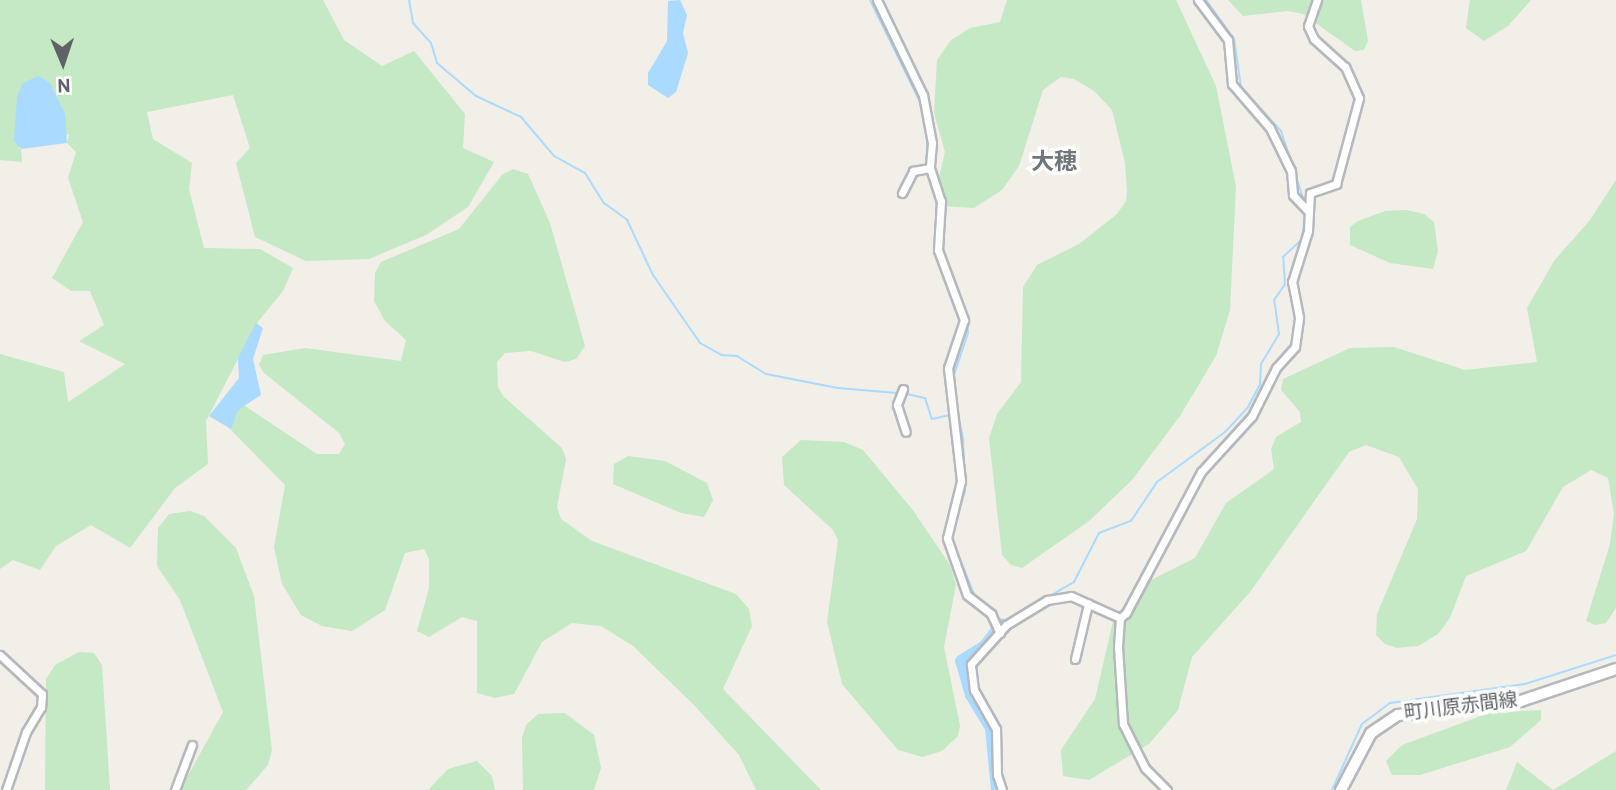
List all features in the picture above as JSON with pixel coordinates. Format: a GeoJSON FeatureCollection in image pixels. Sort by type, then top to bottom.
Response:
{"type":"FeatureCollection","features":[{"type":"Feature","properties":{"kind":"main road","name":"町川原赤間線"},"geometry":{"type":"LineString","coordinates":[[1341,790],[1371,733],[1398,715],[1521,701],[1616,669]]}},
{"type":"Feature","properties":{"kind":"street"},"geometry":{"type":"LineString","coordinates":[[877,0],[923,95],[932,143],[930,168],[941,201],[938,250],[964,320],[948,368],[961,481],[947,538],[967,595],[991,614],[1000,633]]}},
{"type":"Feature","properties":{"kind":"street"},"geometry":{"type":"LineString","coordinates":[[1198,0],[1228,40],[1232,84],[1270,128],[1291,172],[1293,195],[1309,212]]}},
{"type":"Feature","properties":{"kind":"street"},"geometry":{"type":"LineString","coordinates":[[1167,790],[1145,768],[1123,724],[1118,647],[1121,618],[1170,538],[1201,472],[1252,416],[1276,369],[1295,348],[1299,317],[1292,282],[1308,231],[1310,193],[1336,184],[1359,98],[1345,67],[1314,39],[1308,26],[1317,0]]}},
{"type":"Feature","properties":{"kind":"street"},"geometry":{"type":"LineString","coordinates":[[902,193],[913,171],[930,168]]}},
{"type":"Feature","properties":{"kind":"street"},"geometry":{"type":"LineString","coordinates":[[903,389],[897,405],[906,432]]}},
{"type":"Feature","properties":{"kind":"street"},"geometry":{"type":"LineString","coordinates":[[1002,790],[997,775],[996,729],[969,672],[975,658],[1024,612],[1047,600],[1071,596],[1121,618]]}},
{"type":"Feature","properties":{"kind":"street"},"geometry":{"type":"LineString","coordinates":[[1075,659],[1088,604]]}},
{"type":"Feature","properties":{"kind":"street"},"geometry":{"type":"LineString","coordinates":[[0,655],[42,694],[42,702],[6,790]]}},
{"type":"Feature","properties":{"kind":"street"},"geometry":{"type":"LineString","coordinates":[[175,790],[192,745]]}},
{"type":"Feature","properties":{"kind":"green space"},"geometry":{"type":"Polygon","coordinates":[[[0,0],[323,0],[344,40],[382,66],[414,51],[465,114],[463,148],[494,162],[468,207],[426,235],[369,259],[306,261],[255,237],[236,163],[250,148],[233,95],[147,112],[153,139],[192,163],[189,189],[204,248],[260,249],[293,268],[283,291],[256,324],[206,421],[208,464],[175,488],[130,548],[91,525],[56,546],[40,570],[13,560],[0,569],[0,354],[64,372],[68,402],[125,364],[79,341],[104,325],[90,291],[71,291],[52,278],[83,222],[68,178],[76,152],[67,143],[69,134],[17,148],[21,149],[22,162],[0,160],[0,0]]]}},
{"type":"Feature","properties":{"kind":"green space"},"geometry":{"type":"Polygon","coordinates":[[[1007,0],[1176,0],[1216,86],[1236,187],[1230,310],[1216,356],[1180,416],[1132,480],[1089,521],[1022,568],[1011,565],[1002,555],[989,438],[997,414],[1021,382],[1023,287],[1037,265],[1079,244],[1117,214],[1126,201],[1127,191],[1125,163],[1112,110],[1094,91],[1074,79],[1061,77],[1043,90],[1019,166],[1002,190],[974,208],[941,206],[938,182],[945,152],[934,113],[937,60],[951,40],[970,28],[1000,22],[1007,0]]]}},
{"type":"Feature","properties":{"kind":"green space"},"geometry":{"type":"Polygon","coordinates":[[[1228,0],[1361,0],[1368,41],[1364,50],[1355,51],[1303,14],[1288,11],[1243,16],[1228,0]]]}},
{"type":"Feature","properties":{"kind":"green space"},"geometry":{"type":"Polygon","coordinates":[[[1470,0],[1531,0],[1508,26],[1484,41],[1466,28],[1470,0]]]}},
{"type":"Feature","properties":{"kind":"green space"},"geometry":{"type":"Polygon","coordinates":[[[513,169],[528,174],[550,223],[585,346],[576,359],[565,362],[531,351],[505,353],[497,362],[498,387],[503,396],[562,448],[566,459],[557,507],[561,519],[592,541],[736,594],[749,609],[752,626],[723,689],[821,790],[756,790],[739,755],[694,705],[633,646],[601,626],[572,623],[542,642],[514,694],[495,698],[477,693],[477,621],[462,617],[429,637],[417,631],[429,588],[429,559],[424,549],[405,553],[385,610],[352,631],[322,626],[301,615],[282,584],[274,547],[285,485],[225,424],[242,404],[317,454],[339,454],[345,444],[339,433],[264,373],[259,365],[263,355],[305,348],[401,361],[406,340],[385,321],[374,301],[375,273],[381,262],[459,229],[502,175],[513,169]]]}},
{"type":"Feature","properties":{"kind":"green space"},"geometry":{"type":"Polygon","coordinates":[[[1616,180],[1616,608],[1606,623],[1595,625],[1586,621],[1610,544],[1614,514],[1608,478],[1591,470],[1563,487],[1526,551],[1466,576],[1450,618],[1438,634],[1418,646],[1397,648],[1385,644],[1376,635],[1377,614],[1417,519],[1418,489],[1399,457],[1366,445],[1349,452],[1250,592],[1192,657],[1178,710],[1149,744],[1089,780],[1063,776],[1061,750],[1095,699],[1114,617],[1147,582],[1195,558],[1226,503],[1274,469],[1271,449],[1276,437],[1301,422],[1300,412],[1281,390],[1283,379],[1350,348],[1394,347],[1465,370],[1537,362],[1527,308],[1554,261],[1590,220],[1616,180]]]}},
{"type":"Feature","properties":{"kind":"green space"},"geometry":{"type":"Polygon","coordinates":[[[1406,210],[1424,214],[1434,222],[1438,251],[1433,269],[1390,263],[1350,245],[1350,227],[1358,221],[1385,211],[1406,210]]]}},
{"type":"Feature","properties":{"kind":"green space"},"geometry":{"type":"Polygon","coordinates":[[[801,440],[844,442],[863,450],[912,509],[950,565],[956,585],[944,647],[960,726],[958,736],[942,751],[922,757],[898,750],[842,684],[827,622],[838,540],[833,530],[784,485],[782,457],[801,440]]]}},
{"type":"Feature","properties":{"kind":"green space"},"geometry":{"type":"Polygon","coordinates":[[[628,456],[665,461],[707,483],[713,500],[704,517],[681,513],[613,484],[614,464],[628,456]]]}},
{"type":"Feature","properties":{"kind":"green space"},"geometry":{"type":"Polygon","coordinates":[[[190,511],[204,516],[236,548],[254,596],[272,750],[268,765],[246,790],[180,790],[223,712],[180,600],[157,566],[158,528],[169,514],[190,511]]]}},
{"type":"Feature","properties":{"kind":"green space"},"geometry":{"type":"Polygon","coordinates":[[[79,652],[94,653],[102,665],[110,790],[45,790],[46,679],[55,665],[79,652]]]}},
{"type":"Feature","properties":{"kind":"green space"},"geometry":{"type":"Polygon","coordinates":[[[1541,710],[1541,720],[1510,747],[1420,775],[1392,775],[1386,761],[1402,745],[1489,713],[1541,710]]]}},
{"type":"Feature","properties":{"kind":"green space"},"geometry":{"type":"Polygon","coordinates":[[[565,713],[594,735],[601,768],[594,790],[523,790],[522,738],[526,725],[538,714],[565,713]]]}},
{"type":"Feature","properties":{"kind":"green space"},"geometry":{"type":"Polygon","coordinates":[[[1616,751],[1616,790],[1553,790],[1616,751]]]}},
{"type":"Feature","properties":{"kind":"green space"},"geometry":{"type":"Polygon","coordinates":[[[477,761],[492,776],[495,790],[428,790],[448,769],[477,761]]]}},
{"type":"Feature","properties":{"kind":"green space"},"geometry":{"type":"Polygon","coordinates":[[[1517,762],[1553,790],[1506,790],[1517,762]]]}},
{"type":"Feature","properties":{"kind":"water"},"geometry":{"type":"Polygon","coordinates":[[[680,0],[687,15],[683,33],[688,53],[676,92],[668,98],[648,85],[648,73],[667,41],[668,1],[680,0]]]}},
{"type":"Feature","properties":{"kind":"water"},"geometry":{"type":"Polygon","coordinates":[[[38,76],[50,83],[65,114],[67,143],[21,149],[14,141],[17,97],[23,83],[38,76]]]}},
{"type":"Feature","properties":{"kind":"water"},"geometry":{"type":"Polygon","coordinates":[[[256,323],[263,328],[253,359],[261,395],[238,410],[231,429],[209,416],[239,378],[238,358],[256,323]]]}},
{"type":"Feature","properties":{"kind":"waterway"},"geometry":{"type":"LineString","coordinates":[[409,0],[413,23],[431,43],[437,63],[476,96],[521,117],[554,156],[585,173],[604,203],[627,220],[653,275],[700,343],[722,355],[737,356],[766,374],[838,388],[897,393]]}},
{"type":"Feature","properties":{"kind":"waterway"},"geometry":{"type":"LineString","coordinates":[[870,0],[920,102],[924,119]]}},
{"type":"Feature","properties":{"kind":"waterway"},"geometry":{"type":"LineString","coordinates":[[1206,0],[1234,39],[1241,87],[1281,131],[1304,201]]}},
{"type":"Feature","properties":{"kind":"waterway"},"geometry":{"type":"LineString","coordinates":[[926,164],[928,138]]}},
{"type":"Feature","properties":{"kind":"waterway"},"geometry":{"type":"LineString","coordinates":[[951,537],[974,594],[1001,624],[1074,582],[1099,533],[1131,521],[1157,482],[1225,432],[1248,407],[1260,384],[1261,364],[1279,334],[1274,300],[1285,284],[1283,257],[1302,239],[1305,213]]}},
{"type":"Feature","properties":{"kind":"waterway"},"geometry":{"type":"LineString","coordinates":[[942,251],[964,311]]}},
{"type":"Feature","properties":{"kind":"waterway"},"geometry":{"type":"LineString","coordinates":[[953,378],[968,333],[967,320]]}},
{"type":"Feature","properties":{"kind":"waterway"},"geometry":{"type":"LineString","coordinates":[[903,393],[925,398],[932,419],[949,415]]}},
{"type":"Feature","properties":{"kind":"waterway"},"geometry":{"type":"LineString","coordinates":[[953,528],[965,492],[963,438],[955,401]]}},
{"type":"Feature","properties":{"kind":"waterway"},"geometry":{"type":"LineString","coordinates":[[997,790],[991,728],[971,695],[961,661],[985,646],[1001,624]]}},
{"type":"Feature","properties":{"kind":"waterway"},"geometry":{"type":"LineString","coordinates":[[1332,790],[1362,724],[1390,703],[1525,684],[1616,655]]}},
{"type":"Feature","properties":{"kind":"district","name":"大穂"},"geometry":{"type":"Point","coordinates":[1054,164]}}]}
